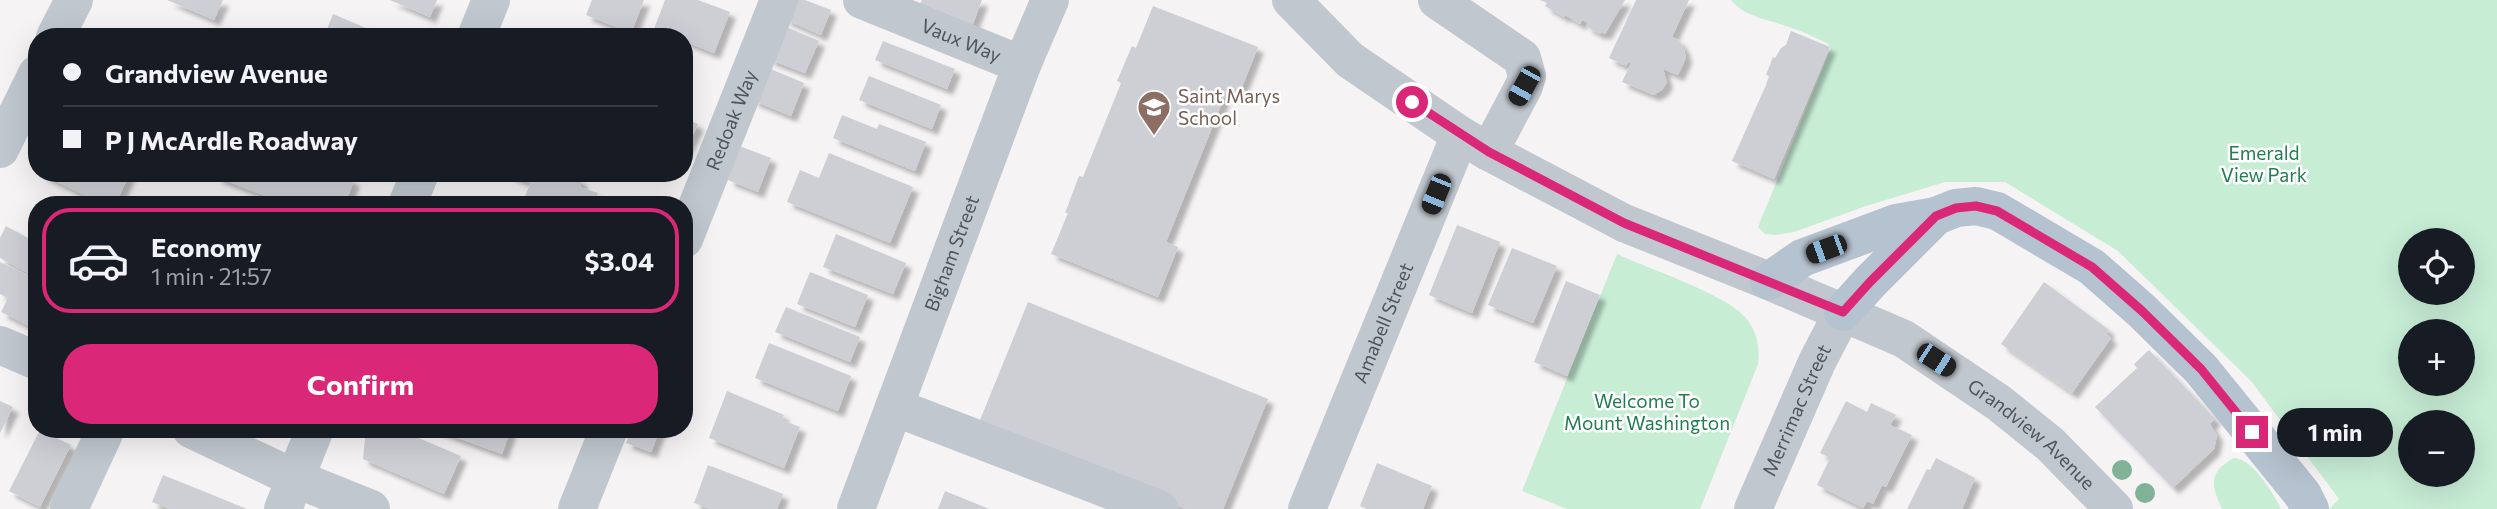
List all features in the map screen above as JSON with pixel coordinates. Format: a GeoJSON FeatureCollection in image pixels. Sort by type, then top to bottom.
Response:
{"type":"FeatureCollection","features":[{"type":"Feature","properties":{"kind":"main road"},"geometry":{"type":"LineString","coordinates":[[1769,281],[1802,258],[1895,223],[1936,216],[1956,208],[1976,206],[1997,211],[2092,267],[2142,311],[2201,369],[2303,495],[2310,509]]}},
{"type":"Feature","properties":{"kind":"main road"},"geometry":{"type":"LineString","coordinates":[[1843,312],[1936,216]]}},
{"type":"Feature","properties":{"kind":"street"},"geometry":{"type":"LineString","coordinates":[[60,28],[74,0]]}},
{"type":"Feature","properties":{"kind":"street"},"geometry":{"type":"LineString","coordinates":[[480,28],[491,0]]}},
{"type":"Feature","properties":{"kind":"street","name":"Redoak Way"},"geometry":{"type":"LineString","coordinates":[[693,216],[779,0]]}},
{"type":"Feature","properties":{"kind":"street","name":"Vaux Way"},"geometry":{"type":"LineString","coordinates":[[862,0],[1022,65]]}},
{"type":"Feature","properties":{"kind":"street","name":"Bigham Street"},"geometry":{"type":"LineString","coordinates":[[856,509],[1022,65],[1050,0]]}},
{"type":"Feature","properties":{"kind":"street","name":"Grandview Avenue"},"geometry":{"type":"LineString","coordinates":[[1291,0],[1350,60],[1474,144],[1624,223],[1904,339],[1999,403],[2050,444],[2114,509]]}},
{"type":"Feature","properties":{"kind":"street","name":"Amabell Street"},"geometry":{"type":"LineString","coordinates":[[1307,509],[1474,144],[1524,86],[1526,68],[1522,58],[1437,0]]}},
{"type":"Feature","properties":{"kind":"street"},"geometry":{"type":"LineString","coordinates":[[0,149],[28,92]]}},
{"type":"Feature","properties":{"kind":"street","name":"Merrimac Street"},"geometry":{"type":"LineString","coordinates":[[1754,509],[1817,362],[1843,312]]}},
{"type":"Feature","properties":{"kind":"street"},"geometry":{"type":"LineString","coordinates":[[0,345],[28,357]]}},
{"type":"Feature","properties":{"kind":"street"},"geometry":{"type":"LineString","coordinates":[[894,407],[1159,509]]}},
{"type":"Feature","properties":{"kind":"street"},"geometry":{"type":"LineString","coordinates":[[69,509],[102,438]]}},
{"type":"Feature","properties":{"kind":"street"},"geometry":{"type":"LineString","coordinates":[[205,438],[288,493],[371,509]]}},
{"type":"Feature","properties":{"kind":"street"},"geometry":{"type":"LineString","coordinates":[[288,493],[311,438]]}},
{"type":"Feature","properties":{"kind":"street"},"geometry":{"type":"LineString","coordinates":[[577,509],[605,438]]}},
{"type":"Feature","properties":{"kind":"green space","name":"Emerald View Park"},"geometry":{"type":"Polygon","coordinates":[[[1731,0],[2497,0],[2497,509],[2329,509],[2339,499],[2251,381],[2118,251],[2005,182],[1945,182],[1794,232],[1765,234],[1758,227],[1831,48],[1806,33],[1744,11],[1731,0]]]}},
{"type":"Feature","properties":{"kind":"green space","name":"Welcome To Mount Washington"},"geometry":{"type":"Polygon","coordinates":[[[1617,254],[1722,300],[1745,317],[1755,333],[1758,364],[1700,509],[1567,509],[1522,491],[1617,254]]]}},
{"type":"Feature","properties":{"kind":"green space"},"geometry":{"type":"Polygon","coordinates":[[[2234,458],[2255,470],[2281,509],[2222,509],[2214,480],[2220,468],[2234,458]]]}},
{"type":"Feature","properties":{"kind":"building"},"geometry":{"type":"Polygon","coordinates":[[[167,0],[223,0],[214,20],[167,0]]]}},
{"type":"Feature","properties":{"kind":"building"},"geometry":{"type":"Polygon","coordinates":[[[390,0],[437,0],[430,17],[390,0]]]}},
{"type":"Feature","properties":{"kind":"building"},"geometry":{"type":"Polygon","coordinates":[[[592,0],[644,0],[633,28],[618,28],[586,15],[592,0]]]}},
{"type":"Feature","properties":{"kind":"building"},"geometry":{"type":"Polygon","coordinates":[[[665,0],[698,0],[730,12],[714,53],[693,45],[693,28],[654,28],[665,0]]]}},
{"type":"Feature","properties":{"kind":"building"},"geometry":{"type":"Polygon","coordinates":[[[792,0],[805,0],[831,10],[821,35],[784,19],[792,0]]]}},
{"type":"Feature","properties":{"kind":"building"},"geometry":{"type":"Polygon","coordinates":[[[922,0],[982,0],[971,29],[918,8],[922,0]]]}},
{"type":"Feature","properties":{"kind":"building"},"geometry":{"type":"Polygon","coordinates":[[[1540,0],[1625,0],[1605,34],[1600,34],[1586,26],[1588,23],[1582,20],[1580,24],[1565,15],[1564,17],[1540,0]]]}},
{"type":"Feature","properties":{"kind":"building"},"geometry":{"type":"Polygon","coordinates":[[[1636,0],[1689,0],[1672,37],[1679,40],[1686,58],[1678,75],[1663,69],[1667,82],[1663,89],[1654,95],[1622,82],[1631,63],[1626,66],[1609,58],[1636,0]]]}},
{"type":"Feature","properties":{"kind":"building","name":"Saint Marys School"},"geometry":{"type":"Polygon","coordinates":[[[1153,6],[1258,47],[1238,97],[1226,93],[1166,242],[1178,247],[1158,297],[1051,254],[1068,213],[1065,213],[1079,176],[1083,177],[1121,83],[1117,81],[1132,46],[1136,48],[1153,6]]]}},
{"type":"Feature","properties":{"kind":"building"},"geometry":{"type":"Polygon","coordinates":[[[333,14],[366,28],[328,28],[333,14]]]}},
{"type":"Feature","properties":{"kind":"building"},"geometry":{"type":"Polygon","coordinates":[[[782,25],[819,41],[805,73],[768,59],[782,25]]]}},
{"type":"Feature","properties":{"kind":"building"},"geometry":{"type":"Polygon","coordinates":[[[1791,31],[1830,47],[1774,179],[1732,161],[1766,85],[1769,76],[1766,75],[1773,57],[1786,45],[1791,31]]]}},
{"type":"Feature","properties":{"kind":"building"},"geometry":{"type":"Polygon","coordinates":[[[883,41],[955,69],[947,89],[875,60],[883,41]]]}},
{"type":"Feature","properties":{"kind":"building"},"geometry":{"type":"Polygon","coordinates":[[[766,67],[804,83],[791,116],[752,100],[766,67]]]}},
{"type":"Feature","properties":{"kind":"building"},"geometry":{"type":"Polygon","coordinates":[[[869,76],[941,105],[932,129],[859,100],[869,76]]]}},
{"type":"Feature","properties":{"kind":"building"},"geometry":{"type":"Polygon","coordinates":[[[842,115],[877,129],[879,124],[926,142],[915,171],[833,138],[842,115]]]}},
{"type":"Feature","properties":{"kind":"building"},"geometry":{"type":"Polygon","coordinates":[[[693,122],[698,124],[693,135],[693,122]]]}},
{"type":"Feature","properties":{"kind":"building"},"geometry":{"type":"Polygon","coordinates":[[[739,146],[771,158],[758,192],[728,180],[739,146]]]}},
{"type":"Feature","properties":{"kind":"building"},"geometry":{"type":"Polygon","coordinates":[[[829,153],[913,187],[890,243],[787,202],[800,170],[819,178],[829,153]]]}},
{"type":"Feature","properties":{"kind":"building"},"geometry":{"type":"Polygon","coordinates":[[[58,182],[126,182],[119,196],[86,196],[58,182]]]}},
{"type":"Feature","properties":{"kind":"building"},"geometry":{"type":"Polygon","coordinates":[[[229,182],[353,182],[348,196],[266,196],[229,182]]]}},
{"type":"Feature","properties":{"kind":"building"},"geometry":{"type":"Polygon","coordinates":[[[527,182],[581,182],[580,187],[598,193],[597,196],[525,196],[530,183],[527,182]]]}},
{"type":"Feature","properties":{"kind":"building"},"geometry":{"type":"Polygon","coordinates":[[[1457,225],[1500,242],[1472,313],[1429,295],[1457,225]]]}},
{"type":"Feature","properties":{"kind":"building"},"geometry":{"type":"Polygon","coordinates":[[[6,226],[28,238],[28,273],[0,258],[0,238],[6,226]]]}},
{"type":"Feature","properties":{"kind":"building"},"geometry":{"type":"Polygon","coordinates":[[[836,234],[906,263],[893,294],[823,267],[836,234]]]}},
{"type":"Feature","properties":{"kind":"building"},"geometry":{"type":"Polygon","coordinates":[[[1512,248],[1557,266],[1533,323],[1488,305],[1512,248]]]}},
{"type":"Feature","properties":{"kind":"building"},"geometry":{"type":"Polygon","coordinates":[[[0,262],[28,276],[28,326],[1,312],[8,298],[0,294],[0,262]]]}},
{"type":"Feature","properties":{"kind":"building"},"geometry":{"type":"Polygon","coordinates":[[[810,272],[868,295],[855,327],[797,304],[810,272]]]}},
{"type":"Feature","properties":{"kind":"building"},"geometry":{"type":"Polygon","coordinates":[[[1566,281],[1600,295],[1567,376],[1534,362],[1566,281]]]}},
{"type":"Feature","properties":{"kind":"building"},"geometry":{"type":"Polygon","coordinates":[[[2044,282],[2109,330],[2106,334],[2111,338],[2072,393],[2001,344],[2044,282]]]}},
{"type":"Feature","properties":{"kind":"building"},"geometry":{"type":"Polygon","coordinates":[[[1028,302],[1268,399],[1223,509],[1186,509],[978,425],[1028,302]]]}},
{"type":"Feature","properties":{"kind":"building"},"geometry":{"type":"Polygon","coordinates":[[[786,307],[860,337],[850,362],[775,332],[786,307]]]}},
{"type":"Feature","properties":{"kind":"building"},"geometry":{"type":"Polygon","coordinates":[[[769,343],[851,376],[838,411],[755,378],[769,343]]]}},
{"type":"Feature","properties":{"kind":"building"},"geometry":{"type":"Polygon","coordinates":[[[2149,350],[2215,419],[2210,424],[2217,436],[2214,449],[2173,488],[2095,407],[2137,368],[2134,364],[2149,350]]]}},
{"type":"Feature","properties":{"kind":"building"},"geometry":{"type":"Polygon","coordinates":[[[727,391],[784,415],[782,420],[800,427],[784,468],[709,438],[727,391]]]}},
{"type":"Feature","properties":{"kind":"building"},"geometry":{"type":"Polygon","coordinates":[[[0,401],[13,407],[0,433],[0,401]]]}},
{"type":"Feature","properties":{"kind":"building"},"geometry":{"type":"Polygon","coordinates":[[[1846,401],[1867,412],[1871,403],[1896,415],[1890,425],[1912,435],[1886,487],[1882,485],[1873,504],[1867,501],[1863,508],[1817,485],[1830,458],[1820,453],[1846,401]]]}},
{"type":"Feature","properties":{"kind":"building"},"geometry":{"type":"Polygon","coordinates":[[[36,438],[57,438],[71,445],[40,507],[9,491],[36,438]]]}},
{"type":"Feature","properties":{"kind":"building"},"geometry":{"type":"Polygon","coordinates":[[[365,438],[418,438],[461,456],[444,494],[363,459],[365,438]]]}},
{"type":"Feature","properties":{"kind":"building"},"geometry":{"type":"Polygon","coordinates":[[[458,438],[508,438],[502,454],[458,438]]]}},
{"type":"Feature","properties":{"kind":"building"},"geometry":{"type":"Polygon","coordinates":[[[628,438],[656,438],[651,452],[626,443],[628,438]]]}},
{"type":"Feature","properties":{"kind":"building"},"geometry":{"type":"Polygon","coordinates":[[[1936,458],[1975,478],[1962,509],[1907,509],[1927,469],[1930,470],[1936,458]]]}},
{"type":"Feature","properties":{"kind":"building"},"geometry":{"type":"Polygon","coordinates":[[[1377,463],[1432,486],[1423,509],[1367,509],[1360,506],[1377,463]]]}},
{"type":"Feature","properties":{"kind":"building"},"geometry":{"type":"Polygon","coordinates":[[[708,465],[783,494],[777,509],[710,509],[694,503],[708,465]]]}},
{"type":"Feature","properties":{"kind":"building"},"geometry":{"type":"Polygon","coordinates":[[[163,475],[247,509],[170,509],[152,502],[163,475]]]}},
{"type":"Feature","properties":{"kind":"building"},"geometry":{"type":"Polygon","coordinates":[[[945,491],[989,509],[938,509],[945,491]]]}},
{"type":"Feature","properties":{"kind":"place","name":"Saint Marys School"},"geometry":{"type":"Point","coordinates":[1154,137]}},
{"type":"Feature","properties":{"kind":"route"},"geometry":{"type":"LineString","coordinates":[[1412,102],[1489,152],[1624,223],[1843,312],[1936,216],[1956,208],[1976,206],[1997,211],[2092,267],[2201,369],[2252,432]]}}]}
